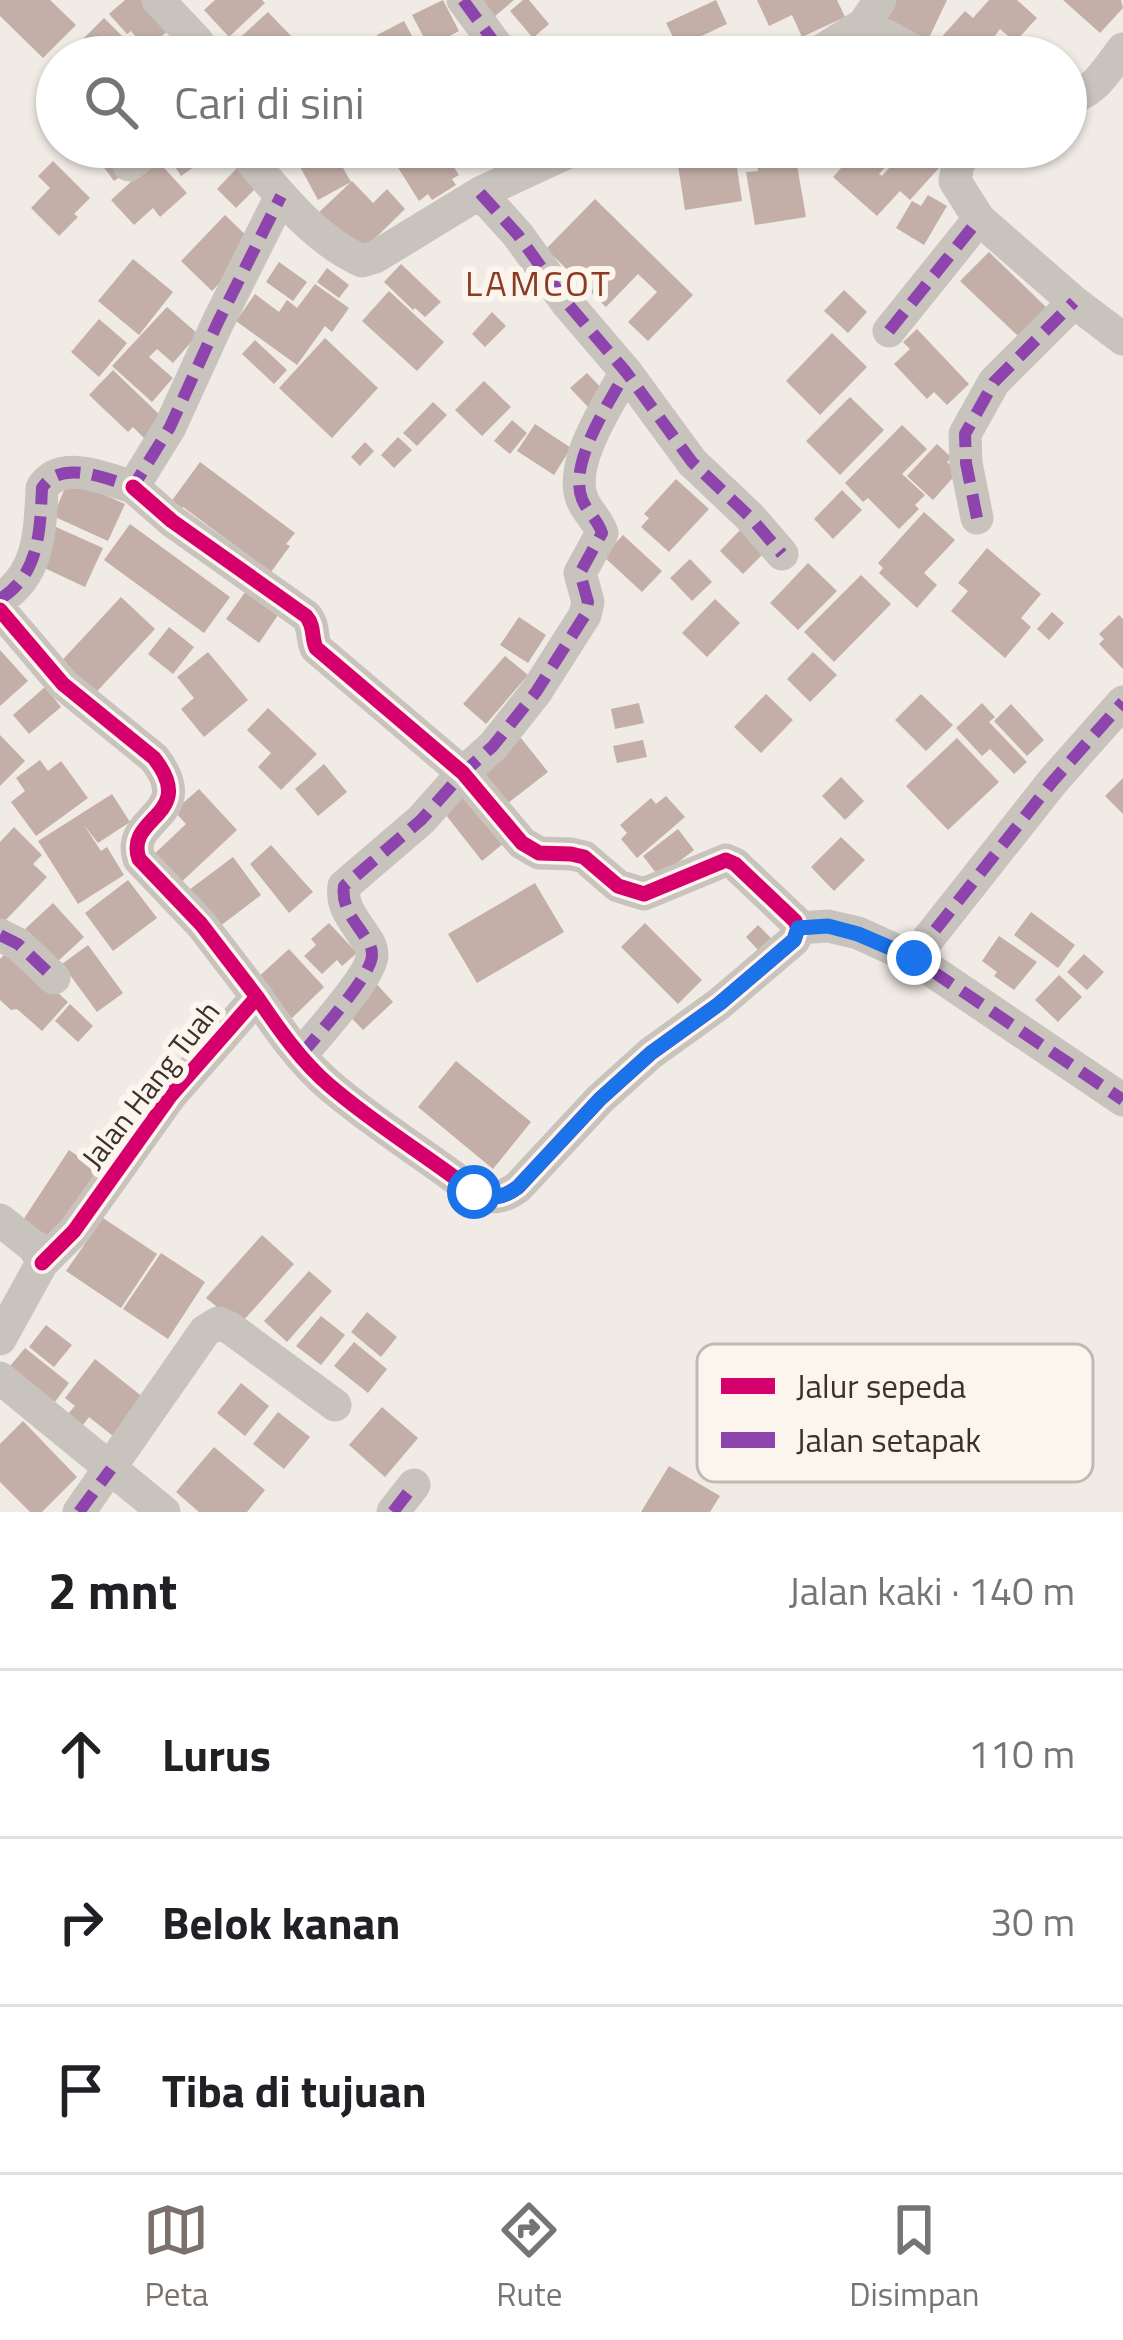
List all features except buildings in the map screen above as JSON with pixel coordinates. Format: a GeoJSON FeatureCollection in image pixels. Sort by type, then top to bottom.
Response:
{"type":"FeatureCollection","features":[{"type":"Feature","properties":{"kind":"street"},"geometry":{"type":"LineString","coordinates":[[463,0],[490,36]]}},
{"type":"Feature","properties":{"kind":"street"},"geometry":{"type":"LineString","coordinates":[[171,5],[193,36]]}},
{"type":"Feature","properties":{"kind":"street"},"geometry":{"type":"LineString","coordinates":[[839,36],[872,12],[901,36]]}},
{"type":"Feature","properties":{"kind":"street"},"geometry":{"type":"LineString","coordinates":[[1087,92],[1123,49]]}},
{"type":"Feature","properties":{"kind":"street"},"geometry":{"type":"LineString","coordinates":[[257,168],[316,232],[362,261],[521,168]]}},
{"type":"Feature","properties":{"kind":"street"},"geometry":{"type":"LineString","coordinates":[[957,168],[955,181],[979,219],[1123,339]]}},
{"type":"Feature","properties":{"kind":"street"},"geometry":{"type":"LineString","coordinates":[[480,193],[626,372],[692,462],[782,554]]}},
{"type":"Feature","properties":{"kind":"street"},"geometry":{"type":"LineString","coordinates":[[133,488],[170,427],[281,196]]}},
{"type":"Feature","properties":{"kind":"street"},"geometry":{"type":"LineString","coordinates":[[890,331],[979,219]]}},
{"type":"Feature","properties":{"kind":"street"},"geometry":{"type":"LineString","coordinates":[[977,518],[965,434],[994,382],[1074,302]]}},
{"type":"Feature","properties":{"kind":"street"},"geometry":{"type":"LineString","coordinates":[[301,1055],[365,976],[373,957],[370,944],[347,911],[344,886],[421,820],[493,746],[536,692],[585,615],[588,602],[581,566],[602,533],[580,494],[581,473],[588,442],[626,372]]}},
{"type":"Feature","properties":{"kind":"street"},"geometry":{"type":"LineString","coordinates":[[0,599],[29,568],[39,543],[42,488],[54,474],[97,476],[133,488],[306,616],[313,626],[316,648],[463,773],[522,843],[539,853],[584,857],[618,886],[644,894],[726,860],[744,872],[798,928],[828,926],[914,958],[1123,1100]]}},
{"type":"Feature","properties":{"kind":"street"},"geometry":{"type":"LineString","coordinates":[[0,610],[63,685],[165,772],[170,787],[165,807],[139,834],[140,859],[200,924],[256,997]]}},
{"type":"Feature","properties":{"kind":"street"},"geometry":{"type":"LineString","coordinates":[[914,958],[1053,781],[1123,702]]}},
{"type":"Feature","properties":{"kind":"street","name":"Jalan Hang Tuah"},"geometry":{"type":"LineString","coordinates":[[0,1339],[42,1263],[74,1231],[172,1095],[256,997],[324,1082],[356,1108],[474,1192],[490,1198],[506,1196],[600,1099],[794,940],[798,928]]}},
{"type":"Feature","properties":{"kind":"street"},"geometry":{"type":"LineString","coordinates":[[0,935],[18,944],[54,978]]}},
{"type":"Feature","properties":{"kind":"street"},"geometry":{"type":"LineString","coordinates":[[0,1220],[35,1248],[42,1263]]}},
{"type":"Feature","properties":{"kind":"street"},"geometry":{"type":"LineString","coordinates":[[80,1512],[205,1330],[218,1324],[334,1405]]}},
{"type":"Feature","properties":{"kind":"street"},"geometry":{"type":"LineString","coordinates":[[0,1378],[164,1512]]}},
{"type":"Feature","properties":{"kind":"street"},"geometry":{"type":"LineString","coordinates":[[393,1512],[414,1484]]}},
{"type":"Feature","properties":{"kind":"marked path"},"geometry":{"type":"LineString","coordinates":[[463,0],[490,36]]}},
{"type":"Feature","properties":{"kind":"marked path"},"geometry":{"type":"LineString","coordinates":[[480,193],[626,372],[692,462],[782,554]]}},
{"type":"Feature","properties":{"kind":"marked path"},"geometry":{"type":"LineString","coordinates":[[0,599],[30,564],[42,488],[50,479],[84,473],[133,487],[170,427],[281,196]]}},
{"type":"Feature","properties":{"kind":"marked path"},"geometry":{"type":"LineString","coordinates":[[889,331],[979,219]]}},
{"type":"Feature","properties":{"kind":"marked path"},"geometry":{"type":"LineString","coordinates":[[977,518],[965,434],[994,382],[1074,302]]}},
{"type":"Feature","properties":{"kind":"marked path"},"geometry":{"type":"LineString","coordinates":[[301,1055],[370,965],[369,943],[346,907],[344,886],[421,820],[493,746],[536,692],[585,615],[588,602],[580,573],[602,533],[582,499],[581,468],[592,434],[626,372]]}},
{"type":"Feature","properties":{"kind":"marked path"},"geometry":{"type":"LineString","coordinates":[[913,958],[1053,781],[1123,702]]}},
{"type":"Feature","properties":{"kind":"marked path"},"geometry":{"type":"LineString","coordinates":[[798,928],[828,926],[858,933],[913,958],[1123,1100]]}},
{"type":"Feature","properties":{"kind":"marked path"},"geometry":{"type":"LineString","coordinates":[[0,935],[18,944],[54,978]]}},
{"type":"Feature","properties":{"kind":"marked path"},"geometry":{"type":"LineString","coordinates":[[79,1512],[111,1469]]}},
{"type":"Feature","properties":{"kind":"marked path"},"geometry":{"type":"LineString","coordinates":[[393,1512],[414,1485]]}},
{"type":"Feature","properties":{"kind":"cycle path"},"geometry":{"type":"LineString","coordinates":[[42,1263],[74,1231],[171,1095],[257,997],[299,1055],[329,1085],[474,1192],[497,1197],[518,1187],[600,1099],[794,940],[798,928],[726,860],[644,894],[618,886],[584,857],[539,853],[522,843],[463,773],[316,648],[306,616],[172,521],[133,487]]}},
{"type":"Feature","properties":{"kind":"cycle path"},"geometry":{"type":"LineString","coordinates":[[0,610],[63,684],[154,758],[169,792],[141,833],[139,859],[201,924],[257,997]]}},
{"type":"Feature","properties":{"kind":"district","name":"LAMCOT"},"geometry":{"type":"Point","coordinates":[539,283]}},
{"type":"Feature","properties":{"kind":"route"},"geometry":{"type":"LineString","coordinates":[[474,1192],[490,1198],[506,1196],[518,1187],[600,1099],[794,940],[798,928],[828,926],[914,958]]}}]}
